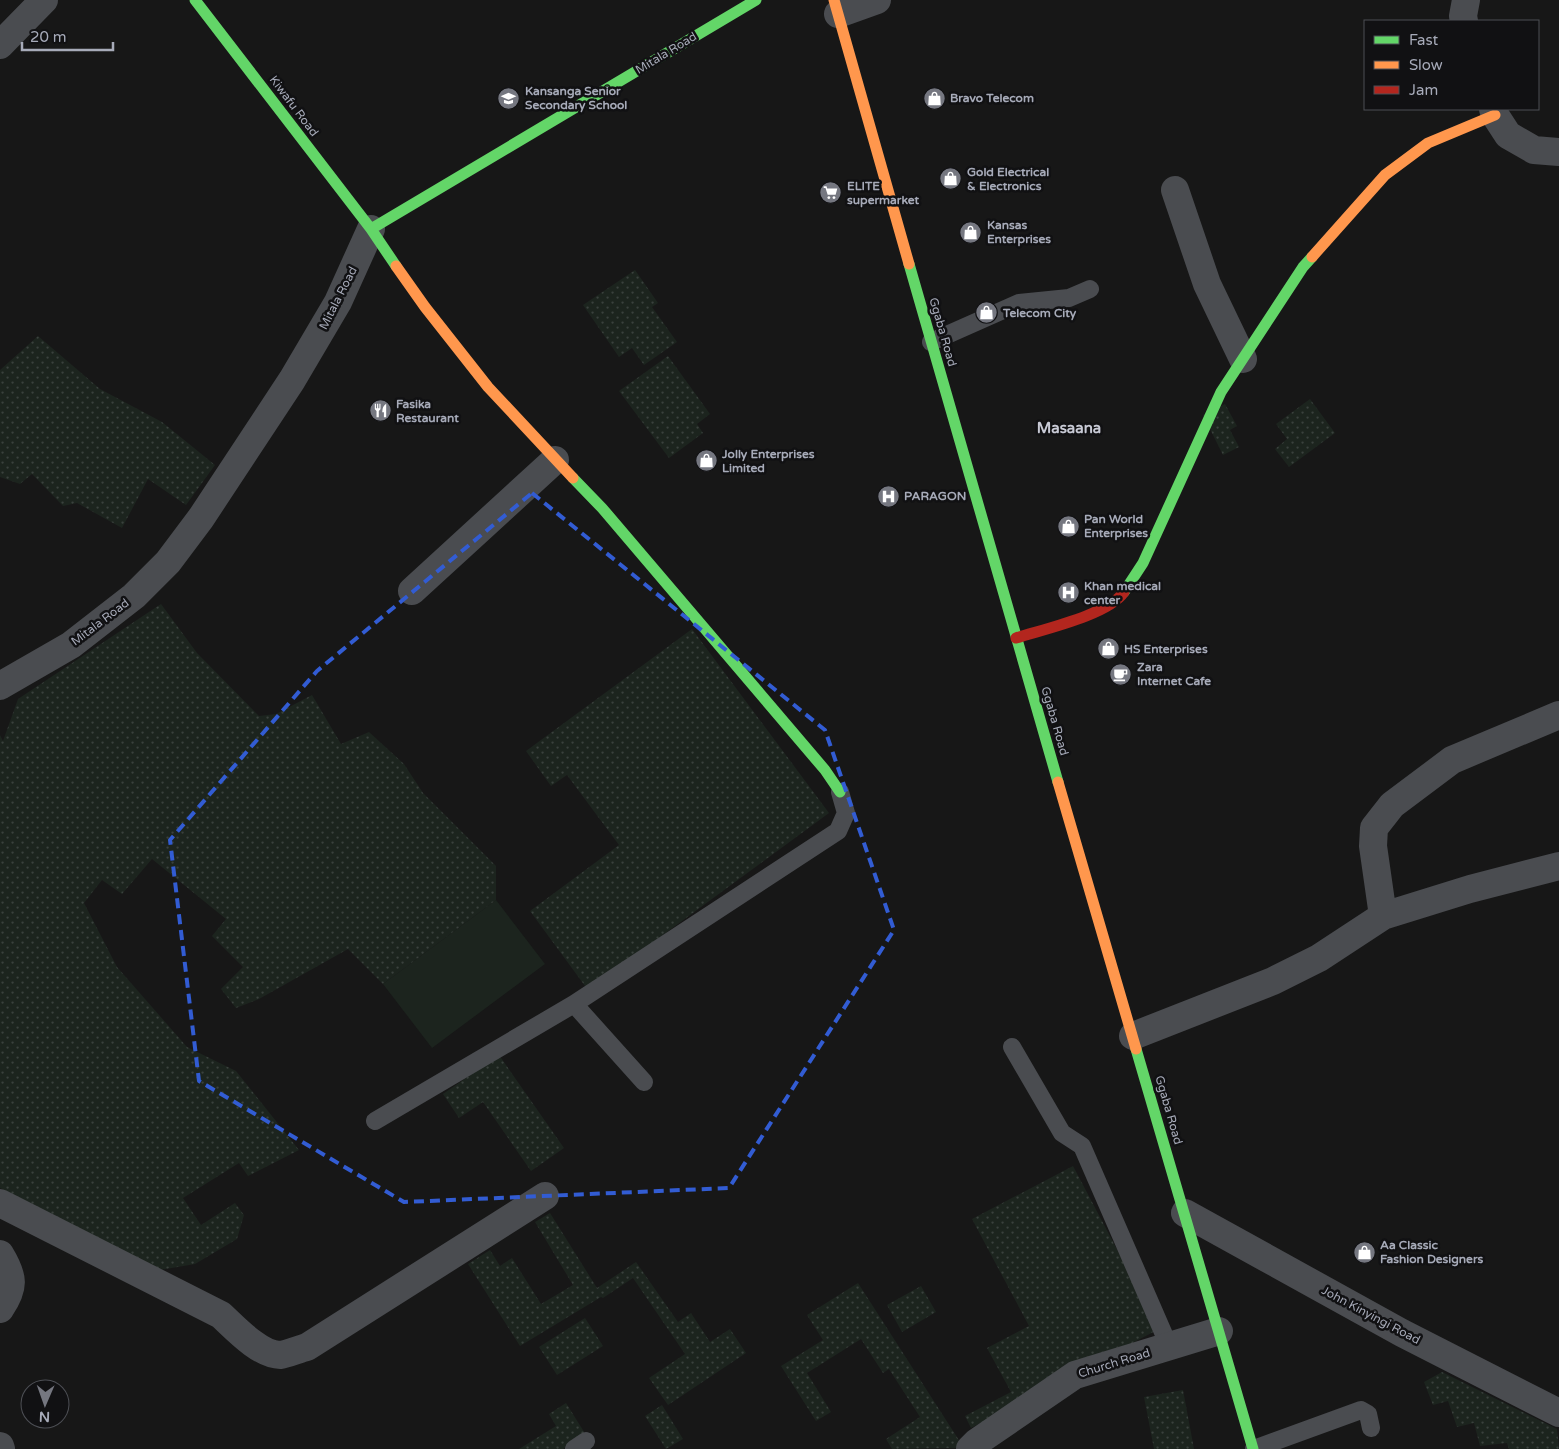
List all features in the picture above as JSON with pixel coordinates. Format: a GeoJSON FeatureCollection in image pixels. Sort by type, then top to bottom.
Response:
{"type":"FeatureCollection","features":[{"type":"Feature","properties":{"kind":"street"},"geometry":{"type":"LineString","coordinates":[[0,45],[44,0]]}},
{"type":"Feature","properties":{"kind":"street","name":"Kiwafu Road"},"geometry":{"type":"LineString","coordinates":[[195,0],[370,229],[425,307],[488,386],[630,540],[825,770],[840,792]]}},
{"type":"Feature","properties":{"kind":"street","name":"Mitala Road"},"geometry":{"type":"LineString","coordinates":[[0,686],[71,645],[134,596],[168,562],[201,518],[292,380],[338,302],[370,229],[756,0]]}},
{"type":"Feature","properties":{"kind":"street"},"geometry":{"type":"LineString","coordinates":[[836,7],[876,0]]}},
{"type":"Feature","properties":{"kind":"street"},"geometry":{"type":"LineString","coordinates":[[1464,20],[1466,0]]}},
{"type":"Feature","properties":{"kind":"street","name":"Ggaba Road"},"geometry":{"type":"LineString","coordinates":[[836,7],[1016,638],[1254,1449]]}},
{"type":"Feature","properties":{"kind":"street"},"geometry":{"type":"LineString","coordinates":[[1016,638],[1100,611],[1121,596],[1143,563],[1222,392],[1303,267],[1385,175],[1428,143],[1494,112],[1508,135],[1514,139],[1534,150],[1559,152]]}},
{"type":"Feature","properties":{"kind":"street"},"geometry":{"type":"LineString","coordinates":[[1175,190],[1208,284],[1243,359]]}},
{"type":"Feature","properties":{"kind":"street"},"geometry":{"type":"LineString","coordinates":[[412,591],[555,460]]}},
{"type":"Feature","properties":{"kind":"street"},"geometry":{"type":"LineString","coordinates":[[1383,916],[1373,846],[1374,828],[1392,805],[1452,760],[1559,715]]}},
{"type":"Feature","properties":{"kind":"street"},"geometry":{"type":"LineString","coordinates":[[1133,1036],[1273,981],[1319,958],[1383,916],[1470,889],[1559,866]]}},
{"type":"Feature","properties":{"kind":"street"},"geometry":{"type":"LineString","coordinates":[[0,1203],[221,1315],[243,1336],[265,1351],[280,1355],[307,1346],[545,1196]]}},
{"type":"Feature","properties":{"kind":"street","name":"John Kinyingi Road"},"geometry":{"type":"LineString","coordinates":[[1185,1214],[1402,1333],[1559,1413]]}},
{"type":"Feature","properties":{"kind":"street"},"geometry":{"type":"LineString","coordinates":[[0,1254],[12,1282],[9,1296],[0,1309]]}},
{"type":"Feature","properties":{"kind":"street","name":"Church Road"},"geometry":{"type":"LineString","coordinates":[[970,1449],[1075,1375],[1220,1331]]}},
{"type":"Feature","properties":{"kind":"lane"},"geometry":{"type":"LineString","coordinates":[[931,342],[1019,303],[1069,298],[1090,289]]}},
{"type":"Feature","properties":{"kind":"lane"},"geometry":{"type":"LineString","coordinates":[[375,1121],[574,1004],[838,831],[846,813],[840,792]]}},
{"type":"Feature","properties":{"kind":"lane"},"geometry":{"type":"LineString","coordinates":[[574,1004],[644,1082]]}},
{"type":"Feature","properties":{"kind":"lane"},"geometry":{"type":"LineString","coordinates":[[1012,1047],[1062,1133],[1082,1146],[1122,1242],[1169,1346]]}},
{"type":"Feature","properties":{"kind":"lane"},"geometry":{"type":"LineString","coordinates":[[1254,1449],[1361,1410],[1368,1414],[1371,1428]]}},
{"type":"Feature","properties":{"kind":"highlighted area"},"geometry":{"type":"Polygon","coordinates":[[[532,493],[825,730],[894,930],[729,1188],[404,1202],[199,1081],[170,840],[317,671],[532,493]]]}},
{"type":"Feature","properties":{"kind":"shaded area"},"geometry":{"type":"Polygon","coordinates":[[[635,270],[658,303],[652,307],[677,342],[644,365],[632,348],[619,357],[583,305],[635,270]]]}},
{"type":"Feature","properties":{"kind":"shaded area"},"geometry":{"type":"Polygon","coordinates":[[[38,336],[100,389],[162,422],[215,465],[186,505],[148,479],[122,528],[77,503],[63,506],[32,474],[20,484],[0,477],[0,370],[38,336]]]}},
{"type":"Feature","properties":{"kind":"shaded area"},"geometry":{"type":"Polygon","coordinates":[[[668,356],[710,414],[697,424],[703,433],[669,458],[619,391],[668,356]]]}},
{"type":"Feature","properties":{"kind":"shaded area"},"geometry":{"type":"Polygon","coordinates":[[[1310,399],[1335,433],[1289,467],[1275,449],[1287,439],[1276,424],[1310,399]]]}},
{"type":"Feature","properties":{"kind":"shaded area"},"geometry":{"type":"Polygon","coordinates":[[[1225,404],[1237,426],[1230,430],[1239,447],[1223,455],[1203,415],[1225,404]]]}},
{"type":"Feature","properties":{"kind":"shaded area"},"geometry":{"type":"Polygon","coordinates":[[[161,604],[197,653],[259,716],[276,714],[312,695],[341,744],[369,732],[404,764],[423,793],[496,866],[496,900],[383,984],[348,949],[259,999],[236,1008],[221,989],[243,967],[212,936],[226,919],[152,859],[122,894],[102,880],[84,903],[117,967],[187,1047],[236,1071],[299,1150],[248,1176],[239,1163],[183,1198],[201,1225],[235,1203],[244,1215],[237,1239],[195,1264],[160,1270],[0,1188],[0,735],[3,741],[18,699],[161,604]]]}},
{"type":"Feature","properties":{"kind":"shaded area"},"geometry":{"type":"Polygon","coordinates":[[[692,629],[829,813],[588,990],[530,911],[619,845],[567,775],[551,786],[526,751],[692,629]]]}},
{"type":"Feature","properties":{"kind":"shaded area"},"geometry":{"type":"Polygon","coordinates":[[[496,900],[545,964],[432,1048],[383,984],[496,900]]]}},
{"type":"Feature","properties":{"kind":"shaded area"},"geometry":{"type":"Polygon","coordinates":[[[499,1055],[564,1148],[531,1171],[483,1102],[459,1118],[443,1094],[499,1055]]]}},
{"type":"Feature","properties":{"kind":"shaded area"},"geometry":{"type":"Polygon","coordinates":[[[1073,1166],[1159,1329],[971,1428],[965,1416],[1011,1392],[987,1348],[1029,1326],[972,1219],[1073,1166]]]}},
{"type":"Feature","properties":{"kind":"shaded area"},"geometry":{"type":"Polygon","coordinates":[[[550,1213],[597,1288],[636,1262],[678,1322],[691,1313],[710,1342],[730,1329],[746,1353],[668,1405],[649,1378],[685,1354],[633,1278],[603,1298],[601,1297],[520,1346],[468,1264],[490,1250],[500,1266],[512,1258],[541,1304],[573,1285],[535,1222],[550,1213]]]}},
{"type":"Feature","properties":{"kind":"shaded area"},"geometry":{"type":"Polygon","coordinates":[[[858,1283],[964,1448],[892,1449],[886,1439],[920,1417],[889,1369],[883,1373],[861,1339],[807,1373],[831,1412],[816,1421],[781,1366],[823,1340],[807,1315],[858,1283]]]}},
{"type":"Feature","properties":{"kind":"shaded area"},"geometry":{"type":"Polygon","coordinates":[[[921,1286],[936,1312],[902,1332],[887,1305],[921,1286]]]}},
{"type":"Feature","properties":{"kind":"shaded area"},"geometry":{"type":"Polygon","coordinates":[[[585,1318],[603,1346],[557,1375],[539,1347],[585,1318]]]}},
{"type":"Feature","properties":{"kind":"shaded area"},"geometry":{"type":"Polygon","coordinates":[[[1442,1372],[1557,1429],[1559,1449],[1509,1449],[1507,1443],[1480,1446],[1474,1423],[1457,1427],[1448,1401],[1433,1405],[1424,1382],[1442,1372]]]}},
{"type":"Feature","properties":{"kind":"shaded area"},"geometry":{"type":"Polygon","coordinates":[[[1183,1390],[1194,1449],[1154,1449],[1144,1397],[1183,1390]]]}},
{"type":"Feature","properties":{"kind":"shaded area"},"geometry":{"type":"Polygon","coordinates":[[[566,1403],[586,1435],[563,1449],[519,1449],[556,1426],[549,1414],[566,1403]]]}},
{"type":"Feature","properties":{"kind":"shaded area"},"geometry":{"type":"Polygon","coordinates":[[[662,1405],[683,1439],[666,1449],[645,1416],[662,1405]]]}},
{"type":"Feature","properties":{"kind":"traffic: fast"},"geometry":{"type":"LineString","coordinates":[[195,0],[371,229],[396,266]]}},
{"type":"Feature","properties":{"kind":"traffic: fast"},"geometry":{"type":"LineString","coordinates":[[371,229],[756,0]]}},
{"type":"Feature","properties":{"kind":"traffic: fast"},"geometry":{"type":"LineString","coordinates":[[1124,592],[1143,563],[1221,392],[1303,267],[1312,257]]}},
{"type":"Feature","properties":{"kind":"traffic: fast"},"geometry":{"type":"LineString","coordinates":[[909,264],[1058,782]]}},
{"type":"Feature","properties":{"kind":"traffic: fast"},"geometry":{"type":"LineString","coordinates":[[573,478],[602,508],[825,770],[840,792]]}},
{"type":"Feature","properties":{"kind":"traffic: fast"},"geometry":{"type":"LineString","coordinates":[[1136,1049],[1253,1449]]}},
{"type":"Feature","properties":{"kind":"traffic: slow"},"geometry":{"type":"LineString","coordinates":[[834,0],[909,264]]}},
{"type":"Feature","properties":{"kind":"traffic: slow"},"geometry":{"type":"LineString","coordinates":[[1312,257],[1385,175],[1428,143],[1495,115]]}},
{"type":"Feature","properties":{"kind":"traffic: slow"},"geometry":{"type":"LineString","coordinates":[[396,266],[425,307],[488,387],[573,478]]}},
{"type":"Feature","properties":{"kind":"traffic: slow"},"geometry":{"type":"LineString","coordinates":[[1058,782],[1136,1049]]}},
{"type":"Feature","properties":{"kind":"traffic: jam"},"geometry":{"type":"LineString","coordinates":[[1016,638],[1058,626],[1090,614],[1104,608],[1124,592]]}},
{"type":"Feature","properties":{"kind":"place","name":"Kansanga Senior Secondary School"},"geometry":{"type":"Point","coordinates":[509,98]}},
{"type":"Feature","properties":{"kind":"place","name":"Bravo Telecom"},"geometry":{"type":"Point","coordinates":[934,98]}},
{"type":"Feature","properties":{"kind":"place","name":"Gold Electrical & Electronics"},"geometry":{"type":"Point","coordinates":[951,179]}},
{"type":"Feature","properties":{"kind":"place","name":"ELITE supermarket"},"geometry":{"type":"Point","coordinates":[831,193]}},
{"type":"Feature","properties":{"kind":"place","name":"Kansas Enterprises"},"geometry":{"type":"Point","coordinates":[971,232]}},
{"type":"Feature","properties":{"kind":"place","name":"Telecom City"},"geometry":{"type":"Point","coordinates":[987,313]}},
{"type":"Feature","properties":{"kind":"place","name":"Fasika Restaurant"},"geometry":{"type":"Point","coordinates":[380,411]}},
{"type":"Feature","properties":{"kind":"place","name":"Jolly Enterprises Limited"},"geometry":{"type":"Point","coordinates":[706,461]}},
{"type":"Feature","properties":{"kind":"place","name":"PARAGON"},"geometry":{"type":"Point","coordinates":[888,496]}},
{"type":"Feature","properties":{"kind":"place","name":"Pan World Enterprises"},"geometry":{"type":"Point","coordinates":[1068,526]}},
{"type":"Feature","properties":{"kind":"place","name":"Khan medical center"},"geometry":{"type":"Point","coordinates":[1068,593]}},
{"type":"Feature","properties":{"kind":"place","name":"HS Enterprises"},"geometry":{"type":"Point","coordinates":[1108,649]}},
{"type":"Feature","properties":{"kind":"place","name":"Zara Internet Cafe"},"geometry":{"type":"Point","coordinates":[1121,674]}},
{"type":"Feature","properties":{"kind":"place","name":"Aa Classic Fashion Designers"},"geometry":{"type":"Point","coordinates":[1364,1252]}},
{"type":"Feature","properties":{"kind":"district","name":"Masaana"},"geometry":{"type":"Point","coordinates":[1069,428]}}]}
